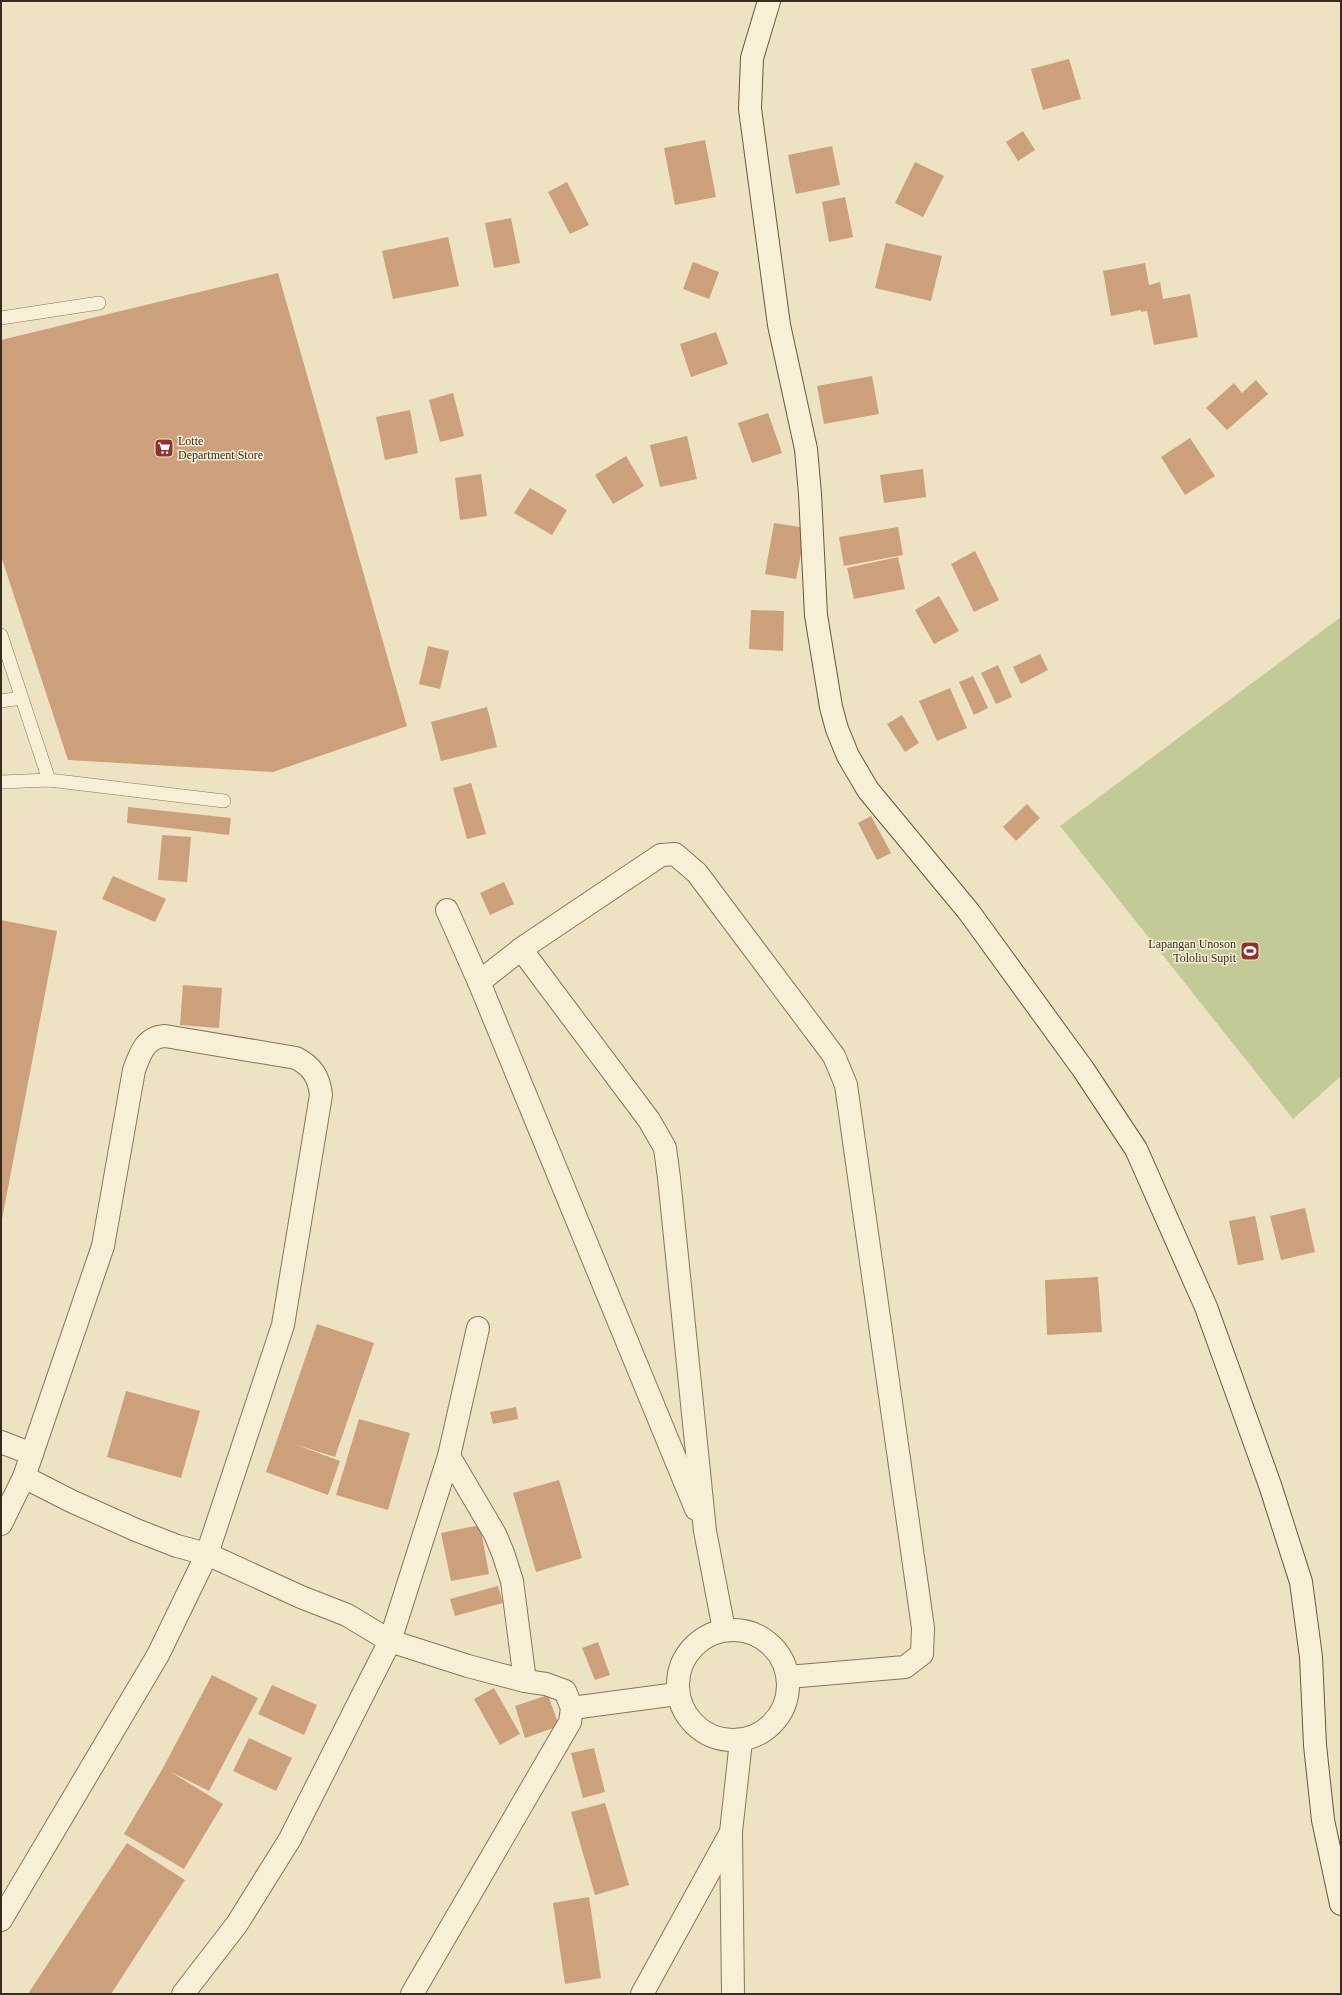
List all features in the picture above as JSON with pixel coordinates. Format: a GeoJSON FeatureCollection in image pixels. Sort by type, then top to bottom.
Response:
{"type":"FeatureCollection","features":[{"type":"Feature","properties":{"kind":"street"},"geometry":{"type":"LineString","coordinates":[[769,1],[752,58],[750,109],[779,325],[806,448],[810,494],[816,615],[830,700],[837,730],[848,756],[868,790],[991,942],[1083,1069],[1136,1149],[1206,1307],[1270,1485],[1301,1582],[1311,1657],[1315,1744],[1323,1820],[1341,1904]]}},
{"type":"Feature","properties":{"kind":"street"},"geometry":{"type":"LineString","coordinates":[[479,982],[521,949],[661,855],[674,854],[697,873],[834,1056],[846,1085],[923,1628],[922,1654],[905,1667],[788,1677]]}},
{"type":"Feature","properties":{"kind":"street"},"geometry":{"type":"LineString","coordinates":[[447,910],[479,982],[705,1531]]}},
{"type":"Feature","properties":{"kind":"street"},"geometry":{"type":"LineString","coordinates":[[521,949],[649,1120],[665,1148],[705,1531],[724,1630]]}},
{"type":"Feature","properties":{"kind":"street"},"geometry":{"type":"LineString","coordinates":[[1,1524],[8,1494],[24,1477],[103,1246],[134,1070],[143,1048],[153,1038],[165,1036],[296,1058],[306,1063],[312,1068],[318,1079],[321,1095],[283,1325],[207,1554],[158,1655],[1,1920]]}},
{"type":"Feature","properties":{"kind":"street"},"geometry":{"type":"LineString","coordinates":[[183,1994],[237,1924],[290,1839],[390,1641],[449,1456],[478,1328]]}},
{"type":"Feature","properties":{"kind":"street"},"geometry":{"type":"LineString","coordinates":[[1,1442],[32,1454]]}},
{"type":"Feature","properties":{"kind":"street"},"geometry":{"type":"LineString","coordinates":[[449,1456],[496,1534],[506,1560],[512,1581],[525,1681]]}},
{"type":"Feature","properties":{"kind":"street"},"geometry":{"type":"LineString","coordinates":[[24,1477],[71,1501],[136,1530],[177,1546],[207,1554],[301,1597],[347,1615],[390,1641],[468,1666],[525,1681],[546,1684],[565,1690],[572,1708],[570,1722],[412,1994]]}},
{"type":"Feature","properties":{"kind":"street"},"geometry":{"type":"LineString","coordinates":[[724,1630],[753,1634],[776,1650],[788,1677],[785,1706],[768,1729],[741,1741],[712,1737],[706,1733],[689,1720],[677,1694],[680,1665],[698,1642],[724,1630]]}},
{"type":"Feature","properties":{"kind":"street"},"geometry":{"type":"LineString","coordinates":[[572,1708],[677,1694]]}},
{"type":"Feature","properties":{"kind":"street"},"geometry":{"type":"LineString","coordinates":[[733,1994],[731,1832],[741,1741]]}},
{"type":"Feature","properties":{"kind":"street"},"geometry":{"type":"LineString","coordinates":[[642,1994],[731,1832]]}},
{"type":"Feature","properties":{"kind":"lane"},"geometry":{"type":"LineString","coordinates":[[1,318],[99,303]]}},
{"type":"Feature","properties":{"kind":"lane"},"geometry":{"type":"LineString","coordinates":[[1,635],[49,780]]}},
{"type":"Feature","properties":{"kind":"lane"},"geometry":{"type":"LineString","coordinates":[[1,700],[21,698]]}},
{"type":"Feature","properties":{"kind":"lane"},"geometry":{"type":"LineString","coordinates":[[1,782],[49,780],[224,801]]}},
{"type":"Feature","properties":{"kind":"green space","name":"Lapangan Unoson Tololiu Supit"},"geometry":{"type":"Polygon","coordinates":[[[1341,617],[1341,1076],[1293,1119],[1060,826],[1341,617]]]}},
{"type":"Feature","properties":{"kind":"building"},"geometry":{"type":"Polygon","coordinates":[[[1069,59],[1081,99],[1043,110],[1031,69],[1069,59]]]}},
{"type":"Feature","properties":{"kind":"building"},"geometry":{"type":"Polygon","coordinates":[[[1023,131],[1035,150],[1018,161],[1006,142],[1023,131]]]}},
{"type":"Feature","properties":{"kind":"building"},"geometry":{"type":"Polygon","coordinates":[[[705,140],[716,197],[675,205],[664,148],[705,140]]]}},
{"type":"Feature","properties":{"kind":"building"},"geometry":{"type":"Polygon","coordinates":[[[832,146],[840,185],[796,194],[788,155],[832,146]]]}},
{"type":"Feature","properties":{"kind":"building"},"geometry":{"type":"Polygon","coordinates":[[[915,162],[944,176],[923,217],[895,203],[915,162]]]}},
{"type":"Feature","properties":{"kind":"building"},"geometry":{"type":"Polygon","coordinates":[[[567,182],[589,225],[570,234],[548,192],[567,182]]]}},
{"type":"Feature","properties":{"kind":"building"},"geometry":{"type":"Polygon","coordinates":[[[845,197],[853,237],[829,242],[822,202],[845,197]]]}},
{"type":"Feature","properties":{"kind":"building"},"geometry":{"type":"Polygon","coordinates":[[[511,218],[520,263],[494,268],[485,223],[511,218]]]}},
{"type":"Feature","properties":{"kind":"building"},"geometry":{"type":"Polygon","coordinates":[[[448,237],[459,286],[393,299],[382,251],[448,237]]]}},
{"type":"Feature","properties":{"kind":"building"},"geometry":{"type":"Polygon","coordinates":[[[886,243],[942,256],[931,301],[875,288],[886,243]]]}},
{"type":"Feature","properties":{"kind":"building"},"geometry":{"type":"Polygon","coordinates":[[[693,262],[719,272],[709,299],[683,289],[693,262]]]}},
{"type":"Feature","properties":{"kind":"building"},"geometry":{"type":"Polygon","coordinates":[[[1145,263],[1149,285],[1160,282],[1163,299],[1190,294],[1198,337],[1154,345],[1147,311],[1141,312],[1141,310],[1111,316],[1103,271],[1145,263]]]}},
{"type":"Feature","properties":{"kind":"building","name":"Lotte Department Store"},"geometry":{"type":"Polygon","coordinates":[[[278,273],[407,726],[273,772],[68,760],[1,556],[1,340],[278,273]]]}},
{"type":"Feature","properties":{"kind":"building"},"geometry":{"type":"Polygon","coordinates":[[[716,332],[728,364],[691,377],[680,344],[716,332]]]}},
{"type":"Feature","properties":{"kind":"building"},"geometry":{"type":"Polygon","coordinates":[[[872,376],[879,414],[824,424],[817,386],[872,376]]]}},
{"type":"Feature","properties":{"kind":"building"},"geometry":{"type":"Polygon","coordinates":[[[1256,380],[1268,394],[1227,430],[1206,408],[1234,383],[1242,393],[1256,380]]]}},
{"type":"Feature","properties":{"kind":"building"},"geometry":{"type":"Polygon","coordinates":[[[453,393],[464,436],[440,442],[429,400],[453,393]]]}},
{"type":"Feature","properties":{"kind":"building"},"geometry":{"type":"Polygon","coordinates":[[[410,410],[418,453],[385,460],[376,417],[410,410]]]}},
{"type":"Feature","properties":{"kind":"building"},"geometry":{"type":"Polygon","coordinates":[[[768,413],[782,453],[752,463],[738,423],[768,413]]]}},
{"type":"Feature","properties":{"kind":"building"},"geometry":{"type":"Polygon","coordinates":[[[687,436],[697,479],[660,487],[650,445],[687,436]]]}},
{"type":"Feature","properties":{"kind":"building"},"geometry":{"type":"Polygon","coordinates":[[[1190,438],[1215,476],[1185,495],[1161,457],[1190,438]]]}},
{"type":"Feature","properties":{"kind":"building"},"geometry":{"type":"Polygon","coordinates":[[[626,456],[644,486],[613,504],[595,475],[626,456]]]}},
{"type":"Feature","properties":{"kind":"building"},"geometry":{"type":"Polygon","coordinates":[[[923,469],[926,497],[884,503],[880,475],[923,469]]]}},
{"type":"Feature","properties":{"kind":"building"},"geometry":{"type":"Polygon","coordinates":[[[481,474],[487,516],[460,520],[455,478],[481,474]]]}},
{"type":"Feature","properties":{"kind":"building"},"geometry":{"type":"Polygon","coordinates":[[[530,488],[567,510],[552,535],[514,513],[530,488]]]}},
{"type":"Feature","properties":{"kind":"building"},"geometry":{"type":"Polygon","coordinates":[[[774,523],[806,528],[796,579],[765,574],[774,523]]]}},
{"type":"Feature","properties":{"kind":"building"},"geometry":{"type":"Polygon","coordinates":[[[898,527],[903,555],[844,566],[839,537],[898,527]]]}},
{"type":"Feature","properties":{"kind":"building"},"geometry":{"type":"Polygon","coordinates":[[[975,551],[999,600],[974,612],[951,564],[975,551]]]}},
{"type":"Feature","properties":{"kind":"building"},"geometry":{"type":"Polygon","coordinates":[[[898,557],[905,589],[854,599],[847,568],[898,557]]]}},
{"type":"Feature","properties":{"kind":"building"},"geometry":{"type":"Polygon","coordinates":[[[939,596],[959,631],[934,644],[915,610],[939,596]]]}},
{"type":"Feature","properties":{"kind":"building"},"geometry":{"type":"Polygon","coordinates":[[[751,610],[784,611],[783,651],[749,649],[751,610]]]}},
{"type":"Feature","properties":{"kind":"building"},"geometry":{"type":"Polygon","coordinates":[[[428,646],[449,651],[440,689],[419,684],[428,646]]]}},
{"type":"Feature","properties":{"kind":"building"},"geometry":{"type":"Polygon","coordinates":[[[1040,654],[1048,670],[1021,684],[1013,667],[1040,654]]]}},
{"type":"Feature","properties":{"kind":"building"},"geometry":{"type":"Polygon","coordinates":[[[998,665],[1012,697],[996,704],[981,673],[998,665]]]}},
{"type":"Feature","properties":{"kind":"building"},"geometry":{"type":"Polygon","coordinates":[[[973,676],[988,708],[974,715],[959,682],[973,676]]]}},
{"type":"Feature","properties":{"kind":"building"},"geometry":{"type":"Polygon","coordinates":[[[950,688],[967,728],[937,741],[919,701],[950,688]]]}},
{"type":"Feature","properties":{"kind":"building"},"geometry":{"type":"Polygon","coordinates":[[[487,707],[497,747],[441,761],[431,722],[487,707]]]}},
{"type":"Feature","properties":{"kind":"building"},"geometry":{"type":"Polygon","coordinates":[[[902,715],[919,743],[905,752],[887,724],[902,715]]]}},
{"type":"Feature","properties":{"kind":"building"},"geometry":{"type":"Polygon","coordinates":[[[471,783],[486,834],[467,839],[453,788],[471,783]]]}},
{"type":"Feature","properties":{"kind":"building"},"geometry":{"type":"Polygon","coordinates":[[[1027,804],[1040,818],[1016,841],[1003,827],[1027,804]]]}},
{"type":"Feature","properties":{"kind":"building"},"geometry":{"type":"Polygon","coordinates":[[[128,807],[231,818],[229,835],[127,823],[128,807]]]}},
{"type":"Feature","properties":{"kind":"building"},"geometry":{"type":"Polygon","coordinates":[[[871,816],[891,853],[877,860],[858,823],[871,816]]]}},
{"type":"Feature","properties":{"kind":"building"},"geometry":{"type":"Polygon","coordinates":[[[162,835],[191,837],[187,882],[158,880],[162,835]]]}},
{"type":"Feature","properties":{"kind":"building"},"geometry":{"type":"Polygon","coordinates":[[[113,876],[166,899],[155,922],[102,899],[113,876]]]}},
{"type":"Feature","properties":{"kind":"building"},"geometry":{"type":"Polygon","coordinates":[[[504,882],[514,904],[490,915],[480,893],[504,882]]]}},
{"type":"Feature","properties":{"kind":"building"},"geometry":{"type":"Polygon","coordinates":[[[1,920],[57,931],[2,1219],[1,1219],[1,920]]]}},
{"type":"Feature","properties":{"kind":"building"},"geometry":{"type":"Polygon","coordinates":[[[183,985],[222,988],[219,1028],[180,1025],[183,985]]]}},
{"type":"Feature","properties":{"kind":"building"},"geometry":{"type":"Polygon","coordinates":[[[1305,1208],[1315,1252],[1281,1260],[1270,1216],[1305,1208]]]}},
{"type":"Feature","properties":{"kind":"building"},"geometry":{"type":"Polygon","coordinates":[[[1255,1216],[1264,1260],[1238,1265],[1229,1221],[1255,1216]]]}},
{"type":"Feature","properties":{"kind":"building"},"geometry":{"type":"Polygon","coordinates":[[[1098,1277],[1102,1332],[1047,1335],[1045,1280],[1098,1277]]]}},
{"type":"Feature","properties":{"kind":"building"},"geometry":{"type":"Polygon","coordinates":[[[317,1324],[374,1343],[335,1457],[294,1444],[340,1461],[328,1495],[266,1472],[317,1324]]]}},
{"type":"Feature","properties":{"kind":"building"},"geometry":{"type":"Polygon","coordinates":[[[126,1391],[200,1411],[181,1478],[107,1457],[126,1391]]]}},
{"type":"Feature","properties":{"kind":"building"},"geometry":{"type":"Polygon","coordinates":[[[516,1407],[518,1419],[493,1424],[490,1412],[516,1407]]]}},
{"type":"Feature","properties":{"kind":"building"},"geometry":{"type":"Polygon","coordinates":[[[359,1419],[410,1433],[388,1510],[336,1495],[359,1419]]]}},
{"type":"Feature","properties":{"kind":"building"},"geometry":{"type":"Polygon","coordinates":[[[559,1480],[582,1558],[536,1572],[513,1493],[559,1480]]]}},
{"type":"Feature","properties":{"kind":"building"},"geometry":{"type":"Polygon","coordinates":[[[480,1525],[489,1574],[451,1581],[441,1533],[480,1525]]]}},
{"type":"Feature","properties":{"kind":"building"},"geometry":{"type":"Polygon","coordinates":[[[498,1586],[503,1603],[455,1616],[450,1599],[498,1586]]]}},
{"type":"Feature","properties":{"kind":"building"},"geometry":{"type":"Polygon","coordinates":[[[598,1642],[610,1675],[595,1680],[582,1648],[598,1642]]]}},
{"type":"Feature","properties":{"kind":"building"},"geometry":{"type":"Polygon","coordinates":[[[212,1675],[258,1698],[209,1791],[169,1771],[223,1804],[184,1869],[124,1834],[163,1768],[212,1675]]]}},
{"type":"Feature","properties":{"kind":"building"},"geometry":{"type":"Polygon","coordinates":[[[272,1685],[317,1705],[304,1735],[258,1714],[272,1685]]]}},
{"type":"Feature","properties":{"kind":"building"},"geometry":{"type":"Polygon","coordinates":[[[494,1688],[520,1734],[500,1745],[474,1699],[494,1688]]]}},
{"type":"Feature","properties":{"kind":"building"},"geometry":{"type":"Polygon","coordinates":[[[548,1695],[559,1726],[525,1738],[515,1706],[548,1695]]]}},
{"type":"Feature","properties":{"kind":"building"},"geometry":{"type":"Polygon","coordinates":[[[249,1738],[292,1758],[276,1791],[233,1771],[249,1738]]]}},
{"type":"Feature","properties":{"kind":"building"},"geometry":{"type":"Polygon","coordinates":[[[594,1748],[605,1792],[583,1798],[571,1753],[594,1748]]]}},
{"type":"Feature","properties":{"kind":"building"},"geometry":{"type":"Polygon","coordinates":[[[605,1803],[629,1885],[595,1895],[571,1812],[605,1803]]]}},
{"type":"Feature","properties":{"kind":"building"},"geometry":{"type":"Polygon","coordinates":[[[127,1843],[185,1880],[111,1994],[28,1994],[127,1843]]]}},
{"type":"Feature","properties":{"kind":"building"},"geometry":{"type":"Polygon","coordinates":[[[589,1897],[601,1978],[565,1984],[553,1903],[589,1897]]]}},
{"type":"Feature","properties":{"kind":"place","name":"Lotte Department Store"},"geometry":{"type":"Point","coordinates":[164,448]}},
{"type":"Feature","properties":{"kind":"place","name":"Lapangan Unoson Tololiu Supit"},"geometry":{"type":"Point","coordinates":[1250,951]}}]}
